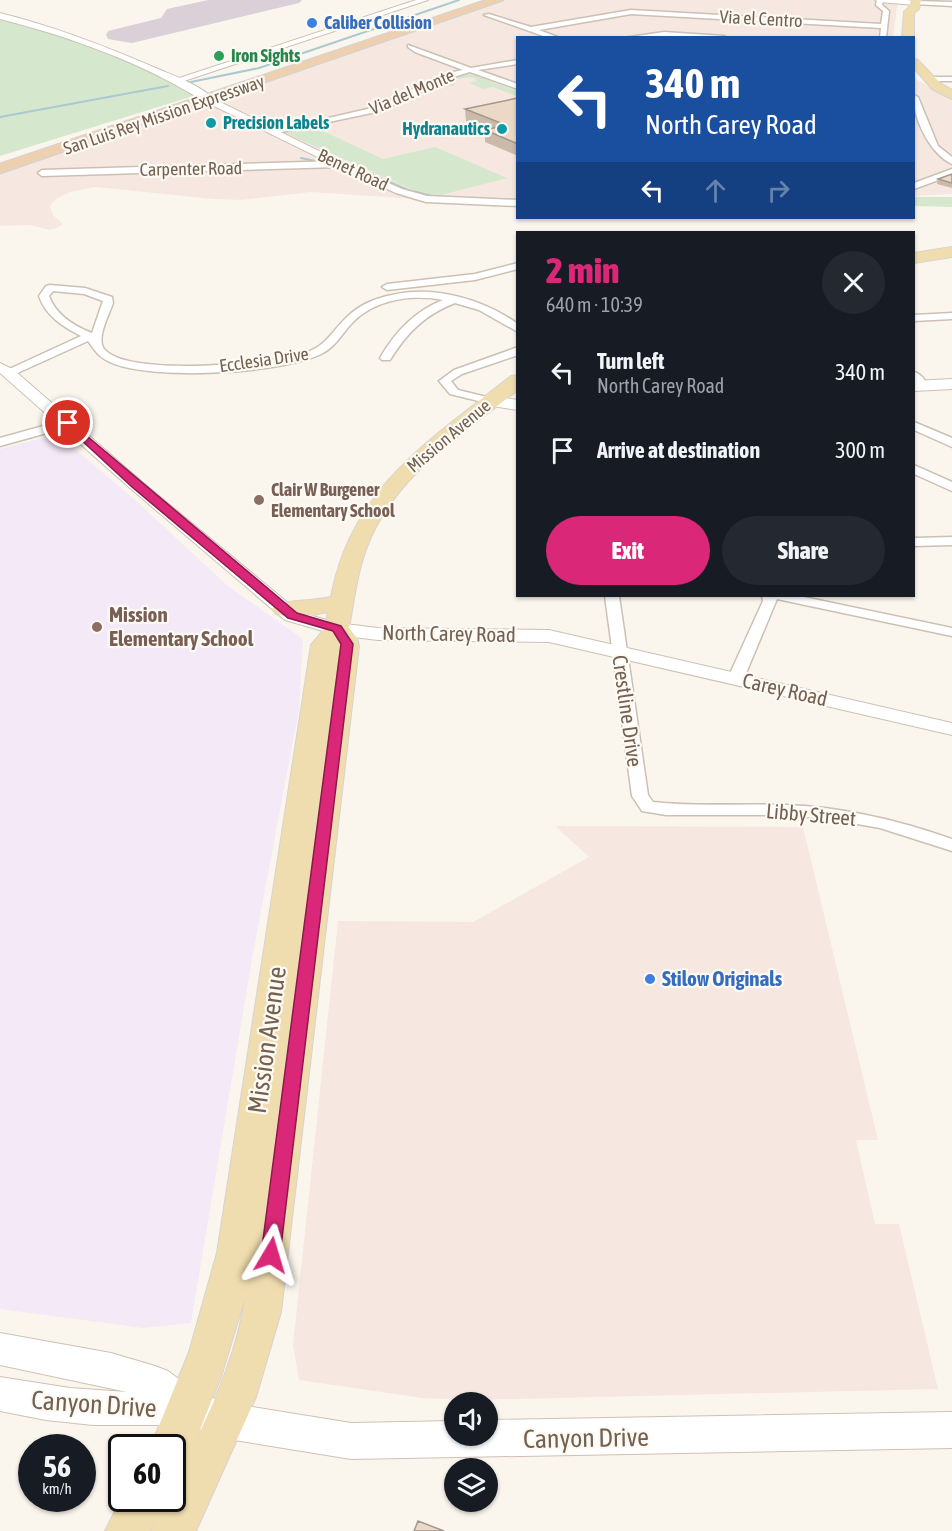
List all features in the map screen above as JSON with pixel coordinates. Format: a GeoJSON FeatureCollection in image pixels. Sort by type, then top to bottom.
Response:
{"type":"FeatureCollection","features":[{"type":"Feature","properties":{"kind":"highway","name":"San Luis Rey Mission Expressway"},"geometry":{"type":"LineString","coordinates":[[0,161],[205,98],[478,0]]}},
{"type":"Feature","properties":{"kind":"highway","name":"San Luis Rey Mission Expressway"},"geometry":{"type":"LineString","coordinates":[[0,169],[498,0]]}},
{"type":"Feature","properties":{"kind":"main road"},"geometry":{"type":"LineString","coordinates":[[908,36],[909,3]]}},
{"type":"Feature","properties":{"kind":"main road","name":"Benet Road"},"geometry":{"type":"LineString","coordinates":[[0,16],[77,38],[175,81],[205,98]]}},
{"type":"Feature","properties":{"kind":"main road"},"geometry":{"type":"LineString","coordinates":[[915,63],[936,86],[952,95]]}},
{"type":"Feature","properties":{"kind":"main road"},"geometry":{"type":"LineString","coordinates":[[931,79],[952,88]]}},
{"type":"Feature","properties":{"kind":"main road"},"geometry":{"type":"LineString","coordinates":[[915,251],[952,245]]}},
{"type":"Feature","properties":{"kind":"main road"},"geometry":{"type":"LineString","coordinates":[[915,258],[952,252]]}},
{"type":"Feature","properties":{"kind":"main road","name":"Mission Avenue"},"geometry":{"type":"LineString","coordinates":[[177,1434],[197,1390],[216,1338],[236,1253],[323,645],[339,615],[346,577],[356,546],[386,494],[419,459],[516,382]]}},
{"type":"Feature","properties":{"kind":"main road"},"geometry":{"type":"LineString","coordinates":[[916,382],[952,384]]}},
{"type":"Feature","properties":{"kind":"main road"},"geometry":{"type":"LineString","coordinates":[[491,401],[516,405]]}},
{"type":"Feature","properties":{"kind":"main road"},"geometry":{"type":"LineString","coordinates":[[284,609],[313,608],[339,615]]}},
{"type":"Feature","properties":{"kind":"main road","name":"Mission Avenue"},"geometry":{"type":"LineString","coordinates":[[173,1531],[228,1421],[245,1376],[255,1343],[271,1255],[347,646],[339,615]]}},
{"type":"Feature","properties":{"kind":"main road","name":"Canyon Drive"},"geometry":{"type":"LineString","coordinates":[[0,1349],[111,1370],[155,1383],[188,1408],[228,1421],[351,1441],[952,1430]]}},
{"type":"Feature","properties":{"kind":"main road","name":"Canyon Drive"},"geometry":{"type":"LineString","coordinates":[[0,1394],[40,1404],[148,1410],[188,1408]]}},
{"type":"Feature","properties":{"kind":"main road"},"geometry":{"type":"LineString","coordinates":[[127,1531],[137,1512]]}},
{"type":"Feature","properties":{"kind":"street"},"geometry":{"type":"LineString","coordinates":[[175,81],[424,0]]}},
{"type":"Feature","properties":{"kind":"street"},"geometry":{"type":"LineString","coordinates":[[883,36],[886,11],[879,5],[879,0],[952,4]]}},
{"type":"Feature","properties":{"kind":"street","name":"Via el Centro"},"geometry":{"type":"LineString","coordinates":[[533,30],[612,14],[639,12],[884,26]]}},
{"type":"Feature","properties":{"kind":"street"},"geometry":{"type":"LineString","coordinates":[[487,15],[551,36]]}},
{"type":"Feature","properties":{"kind":"street"},"geometry":{"type":"LineString","coordinates":[[645,36],[664,34],[694,36]]}},
{"type":"Feature","properties":{"kind":"street"},"geometry":{"type":"LineString","coordinates":[[411,46],[417,51],[516,86]]}},
{"type":"Feature","properties":{"kind":"street","name":"Via del Monte"},"geometry":{"type":"LineString","coordinates":[[272,132],[384,107],[436,81],[469,70],[516,62]]}},
{"type":"Feature","properties":{"kind":"street"},"geometry":{"type":"LineString","coordinates":[[931,79],[952,79]]}},
{"type":"Feature","properties":{"kind":"street","name":"Benet Road"},"geometry":{"type":"LineString","coordinates":[[205,98],[399,191],[447,201],[516,203]]}},
{"type":"Feature","properties":{"kind":"street"},"geometry":{"type":"LineString","coordinates":[[916,112],[934,147],[952,161]]}},
{"type":"Feature","properties":{"kind":"street","name":"Carpenter Road"},"geometry":{"type":"LineString","coordinates":[[42,173],[340,164]]}},
{"type":"Feature","properties":{"kind":"street"},"geometry":{"type":"LineString","coordinates":[[915,186],[952,172]]}},
{"type":"Feature","properties":{"kind":"street"},"geometry":{"type":"LineString","coordinates":[[387,287],[474,277],[516,266]]}},
{"type":"Feature","properties":{"kind":"street","name":"Ecclesia Drive"},"geometry":{"type":"LineString","coordinates":[[92,338],[108,303],[108,298],[85,291],[51,288],[44,296],[45,302],[57,316],[92,338],[99,352],[112,359],[146,367],[178,369],[265,364],[300,358],[325,349],[341,332],[345,323],[357,312],[380,301],[416,295],[439,296],[477,305],[516,327]]}},
{"type":"Feature","properties":{"kind":"street"},"geometry":{"type":"LineString","coordinates":[[386,358],[395,339],[426,311],[454,300]]}},
{"type":"Feature","properties":{"kind":"street"},"geometry":{"type":"LineString","coordinates":[[915,318],[952,315]]}},
{"type":"Feature","properties":{"kind":"street"},"geometry":{"type":"LineString","coordinates":[[92,338],[5,370],[284,609]]}},
{"type":"Feature","properties":{"kind":"street"},"geometry":{"type":"LineString","coordinates":[[491,401],[454,392],[447,387],[445,381],[453,373],[491,362],[516,351]]}},
{"type":"Feature","properties":{"kind":"street"},"geometry":{"type":"LineString","coordinates":[[0,442],[68,423]]}},
{"type":"Feature","properties":{"kind":"street"},"geometry":{"type":"LineString","coordinates":[[915,426],[952,443]]}},
{"type":"Feature","properties":{"kind":"street"},"geometry":{"type":"LineString","coordinates":[[915,469],[952,487]]}},
{"type":"Feature","properties":{"kind":"street"},"geometry":{"type":"LineString","coordinates":[[915,542],[952,541]]}},
{"type":"Feature","properties":{"kind":"street","name":"Crestline Drive"},"geometry":{"type":"LineString","coordinates":[[612,597],[618,652],[640,795],[648,807],[666,809]]}},
{"type":"Feature","properties":{"kind":"street"},"geometry":{"type":"LineString","coordinates":[[736,678],[770,601],[769,597]]}},
{"type":"Feature","properties":{"kind":"street"},"geometry":{"type":"LineString","coordinates":[[786,597],[952,632]]}},
{"type":"Feature","properties":{"kind":"street","name":"North Carey Road"},"geometry":{"type":"LineString","coordinates":[[339,615],[378,634],[549,636],[618,652]]}},
{"type":"Feature","properties":{"kind":"street","name":"Carey Road"},"geometry":{"type":"LineString","coordinates":[[618,652],[952,729]]}},
{"type":"Feature","properties":{"kind":"street","name":"Libby Street"},"geometry":{"type":"LineString","coordinates":[[666,809],[806,811],[871,820],[911,830],[952,845]]}},
{"type":"Feature","properties":{"kind":"shaded area"},"geometry":{"type":"Polygon","coordinates":[[[505,0],[898,0],[893,36],[516,36],[516,206],[311,192],[241,200],[213,199],[95,187],[70,192],[56,199],[50,206],[53,215],[63,224],[50,230],[30,225],[0,226],[0,173],[505,0]]]}},
{"type":"Feature","properties":{"kind":"shaded area"},"geometry":{"type":"Polygon","coordinates":[[[915,79],[952,100],[952,194],[915,196],[915,79]]]}},
{"type":"Feature","properties":{"kind":"shaded area"},"geometry":{"type":"Polygon","coordinates":[[[57,434],[133,498],[229,587],[303,639],[299,709],[253,953],[191,1323],[143,1328],[0,1309],[0,449],[57,434]]]}},
{"type":"Feature","properties":{"kind":"shaded area"},"geometry":{"type":"Polygon","coordinates":[[[555,826],[803,827],[878,1140],[856,1140],[875,1224],[899,1224],[938,1389],[498,1399],[498,1392],[444,1392],[444,1399],[422,1398],[299,1380],[293,1345],[338,921],[473,922],[589,857],[555,826]]]}},
{"type":"Feature","properties":{"kind":"green space"},"geometry":{"type":"Polygon","coordinates":[[[0,16],[71,35],[200,94],[0,156],[0,16]]]}},
{"type":"Feature","properties":{"kind":"green space"},"geometry":{"type":"Polygon","coordinates":[[[461,74],[473,75],[516,91],[516,96],[493,87],[483,89],[469,83],[477,81],[473,77],[454,79],[455,85],[428,90],[461,74]]]}},
{"type":"Feature","properties":{"kind":"green space"},"geometry":{"type":"Polygon","coordinates":[[[314,127],[383,159],[435,147],[507,178],[441,195],[420,193],[285,133],[314,127]]]}},
{"type":"Feature","properties":{"kind":"green space"},"geometry":{"type":"Polygon","coordinates":[[[915,197],[952,197],[952,207],[915,206],[915,197]]]}},
{"type":"Feature","properties":{"kind":"building"},"geometry":{"type":"Polygon","coordinates":[[[516,98],[516,143],[485,130],[506,125],[465,109],[516,98]]]}},
{"type":"Feature","properties":{"kind":"building"},"geometry":{"type":"Polygon","coordinates":[[[952,174],[952,183],[938,179],[952,174]]]}},
{"type":"Feature","properties":{"kind":"building"},"geometry":{"type":"Polygon","coordinates":[[[418,1521],[444,1531],[414,1531],[418,1521]]]}},
{"type":"Feature","properties":{"kind":"waterway"},"geometry":{"type":"LineString","coordinates":[[186,83],[259,68],[459,0]]}},
{"type":"Feature","properties":{"kind":"waterway"},"geometry":{"type":"LineString","coordinates":[[0,117],[168,86]]}},
{"type":"Feature","properties":{"kind":"waterway"},"geometry":{"type":"LineString","coordinates":[[333,157],[408,190],[436,197]]}},
{"type":"Feature","properties":{"kind":"waterway"},"geometry":{"type":"LineString","coordinates":[[301,158],[315,161]]}},
{"type":"Feature","properties":{"kind":"taxiway"},"geometry":{"type":"LineString","coordinates":[[181,18],[114,35],[132,38],[294,0]]}},
{"type":"Feature","properties":{"kind":"runway"},"geometry":{"type":"LineString","coordinates":[[181,18],[262,0]]}},
{"type":"Feature","properties":{"kind":"place","name":"Caliber Collision"},"geometry":{"type":"Point","coordinates":[312,23]}},
{"type":"Feature","properties":{"kind":"place","name":"Iron Sights"},"geometry":{"type":"Point","coordinates":[219,56]}},
{"type":"Feature","properties":{"kind":"place","name":"Precision Labels"},"geometry":{"type":"Point","coordinates":[211,123]}},
{"type":"Feature","properties":{"kind":"place","name":"Hydranautics"},"geometry":{"type":"Point","coordinates":[502,129]}},
{"type":"Feature","properties":{"kind":"place","name":"Clair W Burgener Elementary School"},"geometry":{"type":"Point","coordinates":[259,500]}},
{"type":"Feature","properties":{"kind":"place","name":"Mission Elementary School"},"geometry":{"type":"Point","coordinates":[97,627]}},
{"type":"Feature","properties":{"kind":"place","name":"Stilow Originals"},"geometry":{"type":"Point","coordinates":[650,979]}},
{"type":"Feature","properties":{"kind":"route"},"geometry":{"type":"LineString","coordinates":[[68,423],[136,484],[292,616],[337,629],[347,644],[271,1255]]}}]}
